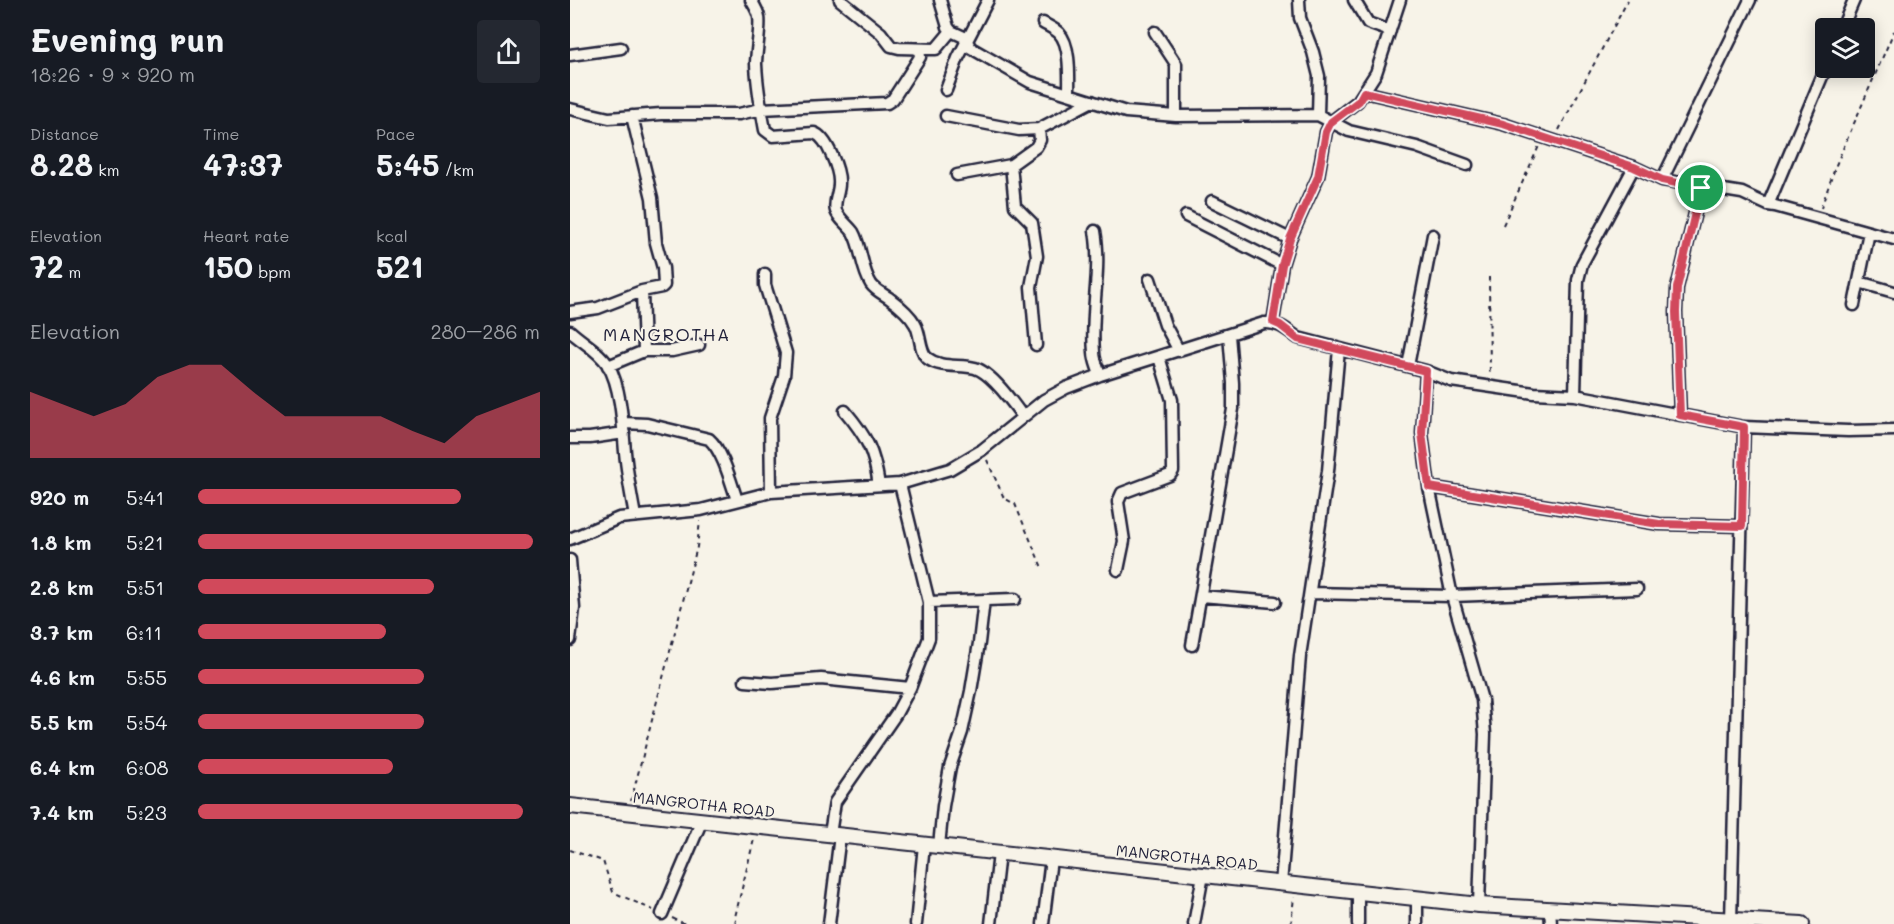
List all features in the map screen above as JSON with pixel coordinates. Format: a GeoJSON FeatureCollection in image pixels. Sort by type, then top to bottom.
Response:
{"type":"FeatureCollection","features":[{"type":"Feature","properties":{"kind":"main road","name":"MANGROTHA ROAD"},"geometry":{"type":"LineString","coordinates":[[570,806],[1479,905],[1802,924]]}},
{"type":"Feature","properties":{"kind":"street"},"geometry":{"type":"LineString","coordinates":[[751,0],[759,14],[756,64],[761,109],[768,135],[814,133],[823,139],[836,167],[839,184],[835,208],[853,233],[872,286],[914,322],[927,358],[936,363],[983,371],[1009,397],[1023,417]]}},
{"type":"Feature","properties":{"kind":"street"},"geometry":{"type":"LineString","coordinates":[[840,0],[881,33],[891,46],[936,49],[951,31]]}},
{"type":"Feature","properties":{"kind":"street"},"geometry":{"type":"LineString","coordinates":[[940,0],[951,31],[964,37],[971,48],[1030,82],[1126,112],[1176,116],[1318,115],[1349,131],[1417,147],[1467,165]]}},
{"type":"Feature","properties":{"kind":"street"},"geometry":{"type":"LineString","coordinates":[[946,90],[958,58],[988,0]]}},
{"type":"Feature","properties":{"kind":"street"},"geometry":{"type":"LineString","coordinates":[[1299,0],[1300,18],[1319,76],[1318,115]]}},
{"type":"Feature","properties":{"kind":"street"},"geometry":{"type":"LineString","coordinates":[[1354,0],[1368,23],[1390,32]]}},
{"type":"Feature","properties":{"kind":"street"},"geometry":{"type":"LineString","coordinates":[[1273,322],[1282,265],[1290,239],[1318,177],[1326,132],[1331,122],[1359,101],[1376,73],[1400,0]]}},
{"type":"Feature","properties":{"kind":"street"},"geometry":{"type":"LineString","coordinates":[[1662,180],[1750,0]]}},
{"type":"Feature","properties":{"kind":"street"},"geometry":{"type":"LineString","coordinates":[[1846,18],[1854,0]]}},
{"type":"Feature","properties":{"kind":"street"},"geometry":{"type":"LineString","coordinates":[[1043,23],[1059,32],[1064,40],[1068,62],[1069,94]]}},
{"type":"Feature","properties":{"kind":"street"},"geometry":{"type":"LineString","coordinates":[[1155,32],[1176,64],[1176,116]]}},
{"type":"Feature","properties":{"kind":"street"},"geometry":{"type":"LineString","coordinates":[[570,55],[621,48]]}},
{"type":"Feature","properties":{"kind":"street"},"geometry":{"type":"LineString","coordinates":[[570,109],[609,118],[739,114],[761,109],[887,103],[894,99],[920,57],[920,49]]}},
{"type":"Feature","properties":{"kind":"street"},"geometry":{"type":"LineString","coordinates":[[1768,205],[1822,78]]}},
{"type":"Feature","properties":{"kind":"street"},"geometry":{"type":"LineString","coordinates":[[1364,92],[1481,118],[1634,167],[1662,180],[1742,194],[1768,205],[1894,239]]}},
{"type":"Feature","properties":{"kind":"street"},"geometry":{"type":"LineString","coordinates":[[946,116],[1019,130],[1039,129],[1092,101]]}},
{"type":"Feature","properties":{"kind":"street"},"geometry":{"type":"LineString","coordinates":[[570,312],[598,308],[642,291],[662,287],[665,281],[657,243],[652,198],[632,116]]}},
{"type":"Feature","properties":{"kind":"street"},"geometry":{"type":"LineString","coordinates":[[957,175],[1011,165],[1036,147],[1040,140],[1039,129]]}},
{"type":"Feature","properties":{"kind":"street"},"geometry":{"type":"LineString","coordinates":[[1011,165],[1015,206],[1032,223],[1037,256],[1031,287],[1036,345]]}},
{"type":"Feature","properties":{"kind":"street"},"geometry":{"type":"LineString","coordinates":[[1575,394],[1578,280],[1582,264],[1634,167]]}},
{"type":"Feature","properties":{"kind":"street"},"geometry":{"type":"LineString","coordinates":[[1680,415],[1677,288],[1701,188]]}},
{"type":"Feature","properties":{"kind":"street"},"geometry":{"type":"LineString","coordinates":[[1212,201],[1290,239]]}},
{"type":"Feature","properties":{"kind":"street"},"geometry":{"type":"LineString","coordinates":[[1186,216],[1282,265]]}},
{"type":"Feature","properties":{"kind":"street"},"geometry":{"type":"LineString","coordinates":[[1095,231],[1098,246],[1094,294],[1094,354],[1100,375]]}},
{"type":"Feature","properties":{"kind":"street"},"geometry":{"type":"LineString","coordinates":[[1854,305],[1869,232]]}},
{"type":"Feature","properties":{"kind":"street"},"geometry":{"type":"LineString","coordinates":[[1408,366],[1432,235]]}},
{"type":"Feature","properties":{"kind":"street"},"geometry":{"type":"LineString","coordinates":[[765,274],[765,285],[786,352],[784,376],[770,418],[771,492]]}},
{"type":"Feature","properties":{"kind":"street"},"geometry":{"type":"LineString","coordinates":[[1150,279],[1165,325],[1179,351]]}},
{"type":"Feature","properties":{"kind":"street"},"geometry":{"type":"LineString","coordinates":[[1859,282],[1894,292]]}},
{"type":"Feature","properties":{"kind":"street"},"geometry":{"type":"LineString","coordinates":[[642,291],[644,351]]}},
{"type":"Feature","properties":{"kind":"street"},"geometry":{"type":"LineString","coordinates":[[570,539],[619,518],[701,510],[771,492],[900,484],[950,469],[982,450],[1044,400],[1066,388],[1100,375],[1273,322],[1298,339],[1408,366],[1451,381],[1534,393],[1575,394],[1744,427],[1848,431],[1894,430]]}},
{"type":"Feature","properties":{"kind":"street"},"geometry":{"type":"LineString","coordinates":[[570,332],[592,347],[608,366],[614,382],[623,428],[634,516]]}},
{"type":"Feature","properties":{"kind":"street"},"geometry":{"type":"LineString","coordinates":[[1192,645],[1233,409],[1229,335]]}},
{"type":"Feature","properties":{"kind":"street"},"geometry":{"type":"LineString","coordinates":[[608,366],[644,351],[672,351],[699,345]]}},
{"type":"Feature","properties":{"kind":"street"},"geometry":{"type":"LineString","coordinates":[[1288,885],[1300,656],[1328,471],[1339,350]]}},
{"type":"Feature","properties":{"kind":"street"},"geometry":{"type":"LineString","coordinates":[[1119,570],[1124,541],[1119,497],[1122,493],[1170,475],[1173,471],[1172,400],[1160,357]]}},
{"type":"Feature","properties":{"kind":"street"},"geometry":{"type":"LineString","coordinates":[[1426,371],[1422,433],[1429,487],[1452,596],[1482,700],[1485,734],[1479,905]]}},
{"type":"Feature","properties":{"kind":"street"},"geometry":{"type":"LineString","coordinates":[[845,411],[863,433],[870,448],[876,464],[879,485]]}},
{"type":"Feature","properties":{"kind":"street"},"geometry":{"type":"LineString","coordinates":[[570,438],[590,438],[623,428],[647,424],[705,436],[713,442],[737,500]]}},
{"type":"Feature","properties":{"kind":"street"},"geometry":{"type":"LineString","coordinates":[[1731,921],[1744,427]]}},
{"type":"Feature","properties":{"kind":"street"},"geometry":{"type":"LineString","coordinates":[[829,924],[835,801],[886,730],[910,688],[929,638],[929,602],[900,484]]}},
{"type":"Feature","properties":{"kind":"street"},"geometry":{"type":"LineString","coordinates":[[1429,487],[1659,524],[1742,526]]}},
{"type":"Feature","properties":{"kind":"street"},"geometry":{"type":"LineString","coordinates":[[570,560],[574,608],[570,640]]}},
{"type":"Feature","properties":{"kind":"street"},"geometry":{"type":"LineString","coordinates":[[1310,593],[1452,596],[1637,590]]}},
{"type":"Feature","properties":{"kind":"street"},"geometry":{"type":"LineString","coordinates":[[1201,596],[1275,602]]}},
{"type":"Feature","properties":{"kind":"street"},"geometry":{"type":"LineString","coordinates":[[929,602],[1015,599]]}},
{"type":"Feature","properties":{"kind":"street"},"geometry":{"type":"LineString","coordinates":[[939,846],[950,767],[962,732],[971,691],[984,600]]}},
{"type":"Feature","properties":{"kind":"street"},"geometry":{"type":"LineString","coordinates":[[745,681],[772,683],[821,679],[910,688]]}},
{"type":"Feature","properties":{"kind":"street"},"geometry":{"type":"LineString","coordinates":[[662,914],[702,820]]}},
{"type":"Feature","properties":{"kind":"street"},"geometry":{"type":"LineString","coordinates":[[916,924],[924,845]]}},
{"type":"Feature","properties":{"kind":"street"},"geometry":{"type":"LineString","coordinates":[[991,924],[999,853]]}},
{"type":"Feature","properties":{"kind":"street"},"geometry":{"type":"LineString","coordinates":[[1043,924],[1051,859]]}},
{"type":"Feature","properties":{"kind":"street"},"geometry":{"type":"LineString","coordinates":[[1194,924],[1203,876]]}},
{"type":"Feature","properties":{"kind":"street"},"geometry":{"type":"LineString","coordinates":[[1358,892],[1358,924]]}},
{"type":"Feature","properties":{"kind":"street"},"geometry":{"type":"LineString","coordinates":[[1416,924],[1417,898]]}},
{"type":"Feature","properties":{"kind":"street"},"geometry":{"type":"LineString","coordinates":[[1550,909],[1551,924]]}},
{"type":"Feature","properties":{"kind":"path"},"geometry":{"type":"LineString","coordinates":[[1503,225],[1548,139],[1628,0]]}},
{"type":"Feature","properties":{"kind":"path"},"geometry":{"type":"LineString","coordinates":[[1818,218],[1836,165],[1894,31]]}},
{"type":"Feature","properties":{"kind":"path"},"geometry":{"type":"LineString","coordinates":[[1489,277],[1490,387]]}},
{"type":"Feature","properties":{"kind":"path"},"geometry":{"type":"LineString","coordinates":[[982,450],[1004,498],[1015,504],[1043,570]]}},
{"type":"Feature","properties":{"kind":"path"},"geometry":{"type":"LineString","coordinates":[[628,812],[697,547],[701,510]]}},
{"type":"Feature","properties":{"kind":"path"},"geometry":{"type":"LineString","coordinates":[[736,924],[735,917],[757,826]]}},
{"type":"Feature","properties":{"kind":"path"},"geometry":{"type":"LineString","coordinates":[[570,850],[603,861],[613,892],[685,924]]}},
{"type":"Feature","properties":{"kind":"path"},"geometry":{"type":"LineString","coordinates":[[1288,885],[1291,924]]}},
{"type":"Feature","properties":{"kind":"district","name":"MANGROTHA"},"geometry":{"type":"Point","coordinates":[667,334]}},
{"type":"Feature","properties":{"kind":"route"},"geometry":{"type":"LineString","coordinates":[[1364,92],[1503,124],[1634,167],[1662,180],[1701,188],[1677,288],[1680,415],[1744,427],[1742,526],[1659,524],[1429,487],[1422,433],[1426,371],[1298,339],[1273,322],[1282,265],[1290,239],[1318,177],[1326,132],[1331,122],[1359,101],[1364,92]]}}]}
